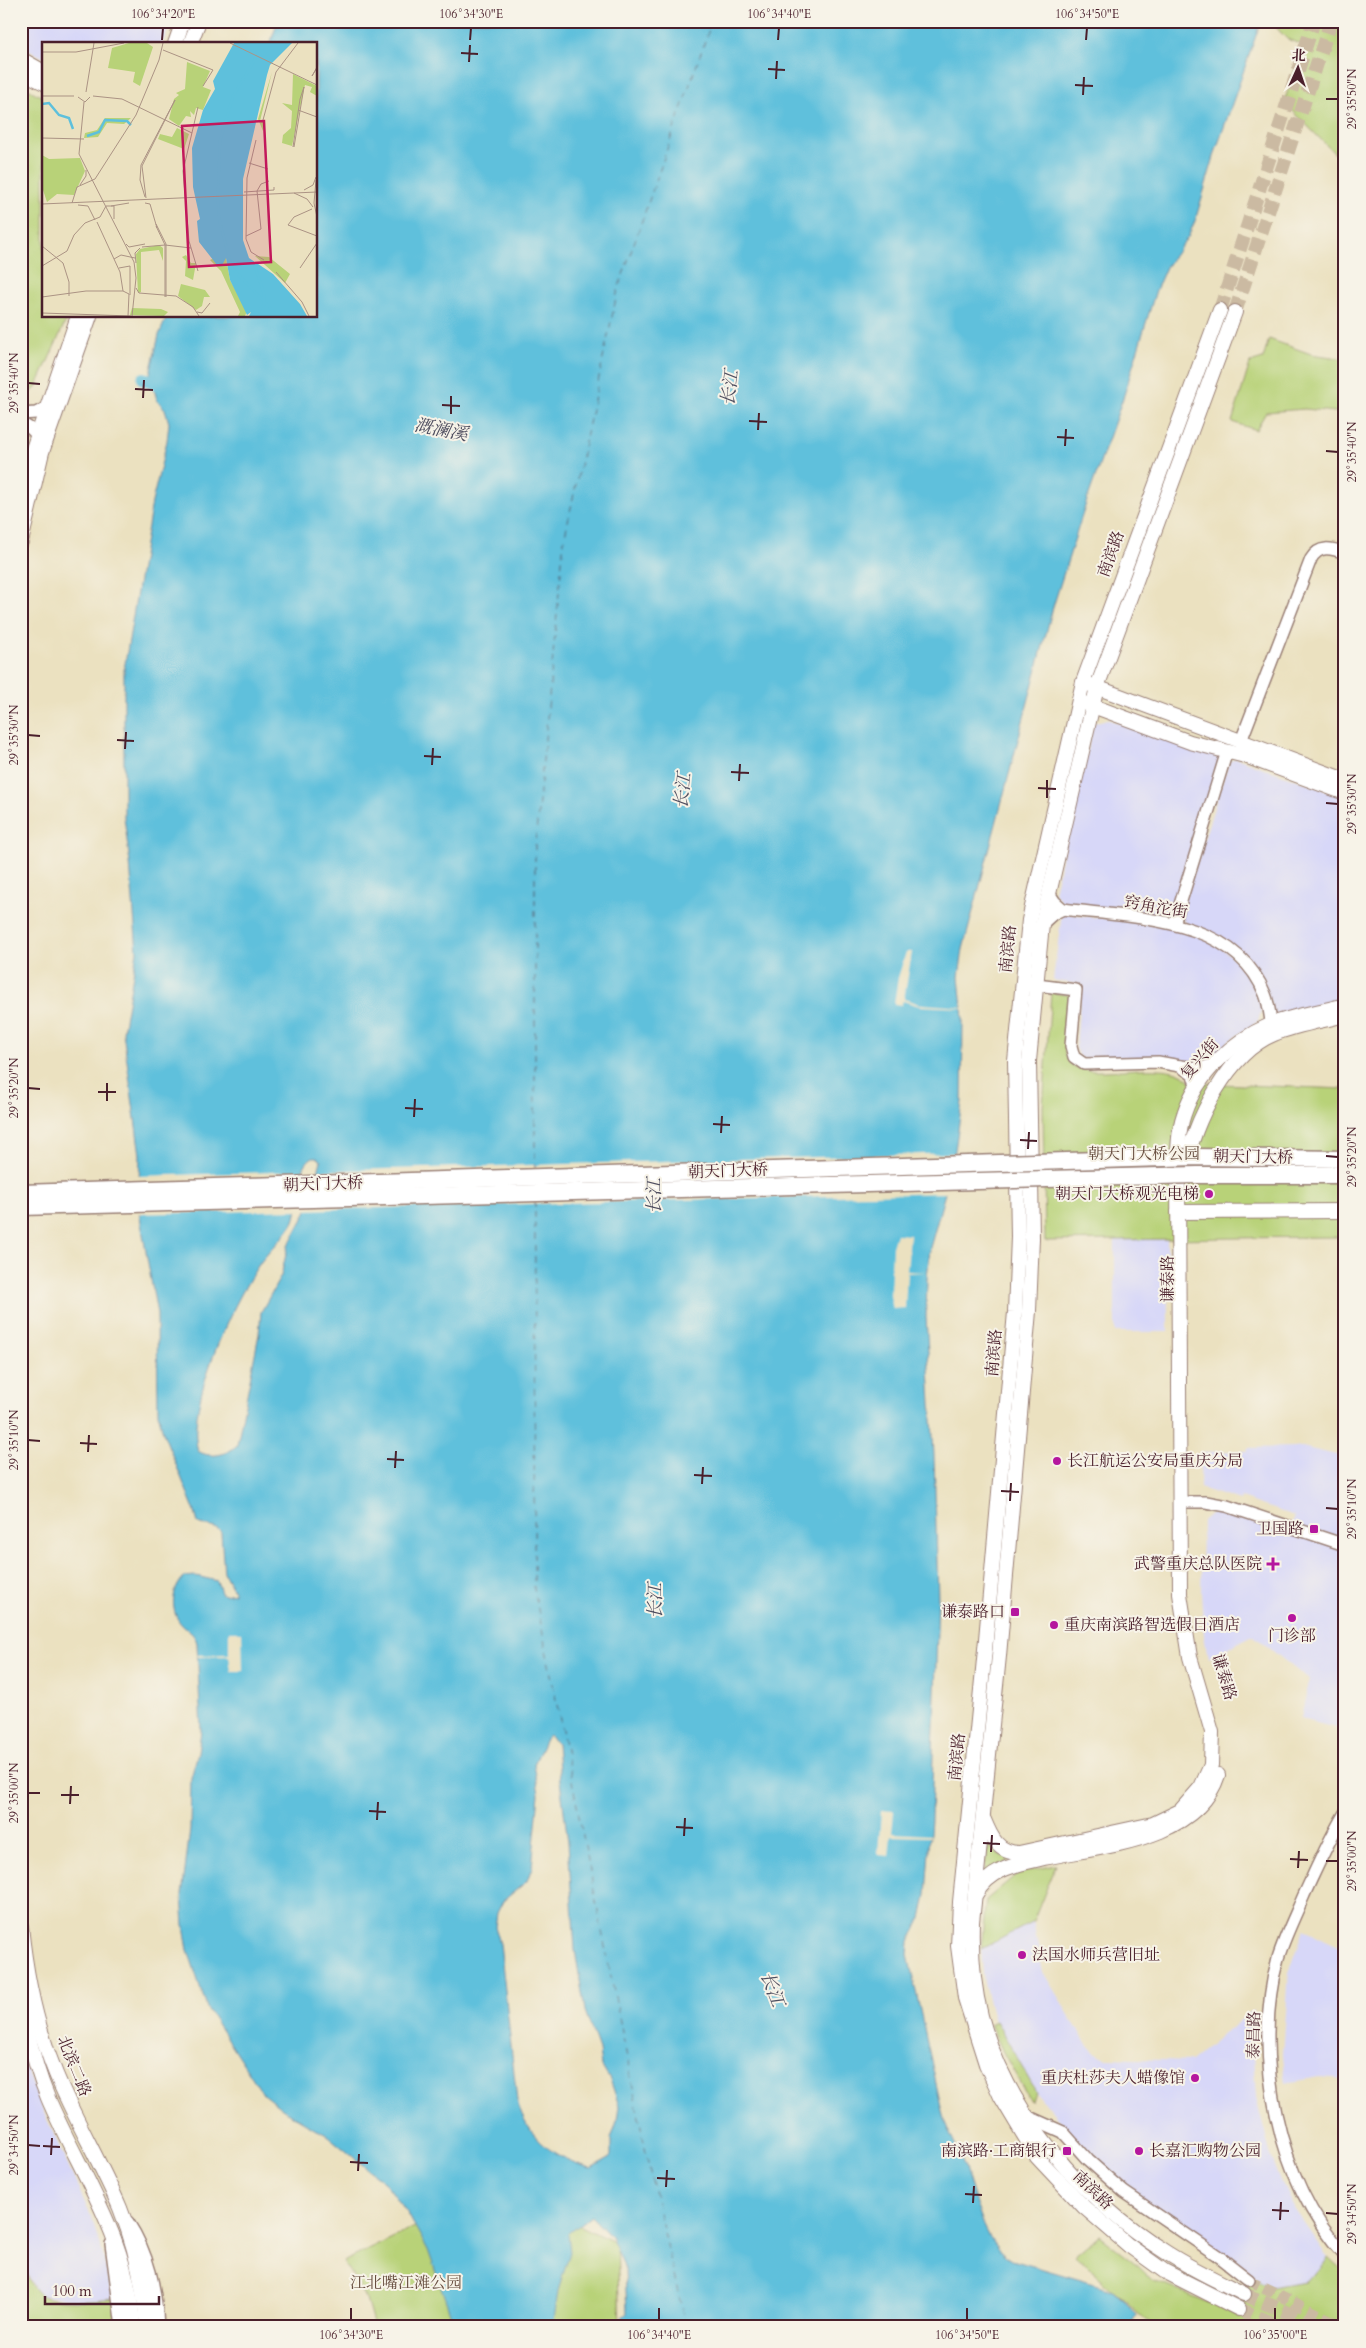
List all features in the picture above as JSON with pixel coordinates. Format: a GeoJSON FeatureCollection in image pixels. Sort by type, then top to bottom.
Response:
{"type":"FeatureCollection","features":[{"type":"Feature","properties":{"kind":"highway","name":"朝天门大桥"},"geometry":{"type":"LineString","coordinates":[[21,1193],[1186,1157],[1345,1159]]}},
{"type":"Feature","properties":{"kind":"highway","name":"朝天门大桥"},"geometry":{"type":"LineString","coordinates":[[21,1207],[1197,1175],[1345,1175]]}},
{"type":"Feature","properties":{"kind":"main road"},"geometry":{"type":"LineString","coordinates":[[175,42],[183,21]]}},
{"type":"Feature","properties":{"kind":"main road"},"geometry":{"type":"LineString","coordinates":[[191,42],[199,21]]}},
{"type":"Feature","properties":{"kind":"main road"},"geometry":{"type":"LineString","coordinates":[[21,59],[42,71]]}},
{"type":"Feature","properties":{"kind":"main road"},"geometry":{"type":"LineString","coordinates":[[21,71],[42,82]]}},
{"type":"Feature","properties":{"kind":"main road","name":"南滨路"},"geometry":{"type":"LineString","coordinates":[[1220,310],[1077,701],[1029,920],[1015,1061],[1018,1237],[1015,1312],[958,1930],[965,1998],[986,2064],[1001,2097],[1037,2157],[1084,2207],[1128,2245],[1164,2271],[1239,2309]]}},
{"type":"Feature","properties":{"kind":"main road","name":"南滨路"},"geometry":{"type":"LineString","coordinates":[[1235,312],[1096,687],[1042,924],[1029,1061],[1032,1238],[1029,1311],[999,1656],[974,1897],[972,1945],[977,1996],[982,2018],[1002,2070],[1029,2117],[1072,2172],[1109,2210],[1165,2252],[1199,2272],[1244,2294]]}},
{"type":"Feature","properties":{"kind":"main road"},"geometry":{"type":"LineString","coordinates":[[21,498],[38,436],[77,318]]}},
{"type":"Feature","properties":{"kind":"main road"},"geometry":{"type":"LineString","coordinates":[[21,542],[42,452],[89,318]]}},
{"type":"Feature","properties":{"kind":"main road"},"geometry":{"type":"LineString","coordinates":[[1083,682],[1345,780]]}},
{"type":"Feature","properties":{"kind":"main road"},"geometry":{"type":"LineString","coordinates":[[1077,701],[1190,742],[1227,751]]}},
{"type":"Feature","properties":{"kind":"main road"},"geometry":{"type":"LineString","coordinates":[[1222,734],[1203,731],[1197,735],[1197,739],[1345,793]]}},
{"type":"Feature","properties":{"kind":"main road","name":"复兴街"},"geometry":{"type":"LineString","coordinates":[[1181,1212],[1180,1130],[1191,1097],[1200,1082],[1219,1060],[1249,1037],[1345,1005]]}},
{"type":"Feature","properties":{"kind":"main road","name":"复兴街"},"geometry":{"type":"LineString","coordinates":[[1181,1212],[1186,1167],[1194,1132],[1211,1097],[1231,1070],[1272,1029],[1345,1015]]}},
{"type":"Feature","properties":{"kind":"main road"},"geometry":{"type":"LineString","coordinates":[[1219,1060],[1228,1056],[1233,1061],[1231,1070]]}},
{"type":"Feature","properties":{"kind":"main road"},"geometry":{"type":"LineString","coordinates":[[1181,1212],[1345,1211]]}},
{"type":"Feature","properties":{"kind":"main road","name":"谦泰路"},"geometry":{"type":"LineString","coordinates":[[983,1818],[990,1835],[998,1846],[1009,1852],[1019,1853],[1153,1824],[1180,1811],[1201,1788],[1211,1765],[1212,1732],[1190,1657],[1183,1624],[1180,1594],[1184,1502],[1181,1212]]}},
{"type":"Feature","properties":{"kind":"main road","name":"谦泰路"},"geometry":{"type":"LineString","coordinates":[[974,1897],[986,1880],[1006,1867],[1142,1838],[1171,1827],[1198,1808],[1209,1793],[1220,1766],[1222,1743],[1218,1719],[1198,1654],[1192,1624],[1184,1502]]}},
{"type":"Feature","properties":{"kind":"main road"},"geometry":{"type":"LineString","coordinates":[[994,1546],[997,1566],[992,1624],[999,1626],[1002,1617]]}},
{"type":"Feature","properties":{"kind":"main road"},"geometry":{"type":"LineString","coordinates":[[984,1664],[988,1656],[999,1656]]}},
{"type":"Feature","properties":{"kind":"main road","name":"北滨二路"},"geometry":{"type":"LineString","coordinates":[[21,1926],[28,1973],[27,2015]]}},
{"type":"Feature","properties":{"kind":"main road","name":"北滨二路"},"geometry":{"type":"LineString","coordinates":[[21,1999],[27,2015],[49,2100],[105,2215],[124,2264],[133,2327]]}},
{"type":"Feature","properties":{"kind":"main road","name":"北滨二路"},"geometry":{"type":"LineString","coordinates":[[31,2035],[56,2074],[120,2209],[136,2260],[147,2327]]}},
{"type":"Feature","properties":{"kind":"street"},"geometry":{"type":"LineString","coordinates":[[21,414],[36,413],[48,408]]}},
{"type":"Feature","properties":{"kind":"street"},"geometry":{"type":"LineString","coordinates":[[21,423],[38,436]]}},
{"type":"Feature","properties":{"kind":"street"},"geometry":{"type":"LineString","coordinates":[[1241,741],[1314,553],[1323,548],[1345,553]]}},
{"type":"Feature","properties":{"kind":"street"},"geometry":{"type":"LineString","coordinates":[[1174,924],[1227,751]]}},
{"type":"Feature","properties":{"kind":"street"},"geometry":{"type":"LineString","coordinates":[[1042,924],[1053,914],[1064,909],[1055,902],[1049,893]]}},
{"type":"Feature","properties":{"kind":"street","name":"窍角沱街"},"geometry":{"type":"LineString","coordinates":[[1064,909],[1174,924],[1200,932],[1222,944],[1239,957],[1255,975],[1266,995],[1272,1029]]}},
{"type":"Feature","properties":{"kind":"street"},"geometry":{"type":"LineString","coordinates":[[1022,984],[1037,984],[1076,990],[1072,1052],[1078,1062],[1092,1066],[1158,1062],[1201,1068],[1219,1060]]}},
{"type":"Feature","properties":{"kind":"street"},"geometry":{"type":"LineString","coordinates":[[1180,1066],[1194,1075],[1196,1085],[1191,1097]]}},
{"type":"Feature","properties":{"kind":"street"},"geometry":{"type":"LineString","coordinates":[[1184,1502],[1227,1506],[1345,1545]]}},
{"type":"Feature","properties":{"kind":"street","name":"泰昌路"},"geometry":{"type":"LineString","coordinates":[[1345,1813],[1325,1850],[1285,1938],[1274,1979],[1269,2046],[1272,2094],[1285,2148],[1309,2202],[1324,2228],[1345,2255]]}},
{"type":"Feature","properties":{"kind":"street","name":"南滨路"},"geometry":{"type":"LineString","coordinates":[[1029,2117],[1063,2132],[1088,2160],[1124,2192],[1221,2258],[1249,2280]]}},
{"type":"Feature","properties":{"kind":"street","name":"北滨二路"},"geometry":{"type":"LineString","coordinates":[[120,2209],[138,2236],[146,2257],[155,2292],[158,2327]]}},
{"type":"Feature","properties":{"kind":"street","name":"北滨二路"},"geometry":{"type":"LineString","coordinates":[[105,2215],[115,2270],[122,2327]]}},
{"type":"Feature","properties":{"kind":"shaded area"},"geometry":{"type":"Polygon","coordinates":[[[21,21],[172,21],[163,42],[42,42],[42,57],[21,46],[21,21]]]}},
{"type":"Feature","properties":{"kind":"shaded area"},"geometry":{"type":"Polygon","coordinates":[[[1107,719],[1187,747],[1219,755],[1221,760],[1174,913],[1166,919],[1065,906],[1054,892],[1094,723],[1107,719]]]}},
{"type":"Feature","properties":{"kind":"shaded area"},"geometry":{"type":"Polygon","coordinates":[[[1236,758],[1345,797],[1345,1002],[1283,1019],[1274,1014],[1259,973],[1185,924],[1180,914],[1229,761],[1236,758]]]}},
{"type":"Feature","properties":{"kind":"shaded area"},"geometry":{"type":"Polygon","coordinates":[[[1062,913],[1173,927],[1199,936],[1219,947],[1236,960],[1252,978],[1264,1005],[1257,1022],[1229,1041],[1208,1062],[1089,1062],[1080,1057],[1076,1048],[1081,985],[1053,980],[1062,913]]]}},
{"type":"Feature","properties":{"kind":"shaded area"},"geometry":{"type":"Polygon","coordinates":[[[1115,1240],[1167,1240],[1168,1332],[1115,1332],[1115,1240]]]}},
{"type":"Feature","properties":{"kind":"shaded area","name":"武警重庆总队医院"},"geometry":{"type":"Polygon","coordinates":[[[1301,1447],[1345,1457],[1345,1730],[1301,1719],[1309,1680],[1253,1635],[1208,1658],[1204,1635],[1201,1593],[1202,1521],[1211,1513],[1221,1512],[1288,1534],[1294,1516],[1241,1498],[1240,1501],[1200,1488],[1201,1452],[1247,1451],[1248,1448],[1301,1447]]]}},
{"type":"Feature","properties":{"kind":"shaded area","name":"长嘉汇购物公园"},"geometry":{"type":"Polygon","coordinates":[[[1033,1922],[1043,1972],[1084,2040],[1093,2051],[1106,2058],[1191,2061],[1254,2009],[1252,2040],[1256,2097],[1270,2153],[1295,2210],[1328,2257],[1318,2272],[1306,2282],[1272,2288],[1251,2279],[1137,2196],[1089,2156],[1036,2092],[996,2021],[994,2022],[984,1983],[981,1949],[1033,1922]]]}},
{"type":"Feature","properties":{"kind":"shaded area"},"geometry":{"type":"Polygon","coordinates":[[[1304,1930],[1345,1949],[1345,2079],[1319,2077],[1286,2083],[1283,2055],[1289,1973],[1304,1930]]]}},
{"type":"Feature","properties":{"kind":"shaded area"},"geometry":{"type":"Polygon","coordinates":[[[21,2054],[41,2106],[95,2225],[114,2298],[92,2301],[42,2296],[34,2288],[21,2258],[21,2054]]]}},
{"type":"Feature","properties":{"kind":"green space"},"geometry":{"type":"Polygon","coordinates":[[[1270,21],[1345,21],[1344,163],[1284,102],[1303,45],[1287,39],[1270,21]]]}},
{"type":"Feature","properties":{"kind":"green space"},"geometry":{"type":"Polygon","coordinates":[[[21,85],[42,97],[42,318],[67,318],[36,388],[21,398],[21,85]]]}},
{"type":"Feature","properties":{"kind":"green space"},"geometry":{"type":"Polygon","coordinates":[[[1269,339],[1311,354],[1345,359],[1345,413],[1305,409],[1266,412],[1256,430],[1232,422],[1250,363],[1263,359],[1269,339]]]}},
{"type":"Feature","properties":{"kind":"green space","name":"朝天门大桥公园"},"geometry":{"type":"Polygon","coordinates":[[[1051,993],[1071,995],[1065,1031],[1065,1052],[1071,1064],[1084,1070],[1163,1069],[1180,1073],[1192,1083],[1345,1089],[1345,1237],[1045,1241],[1043,1107],[1051,993]]]}},
{"type":"Feature","properties":{"kind":"green space"},"geometry":{"type":"Polygon","coordinates":[[[988,1842],[996,1852],[1010,1860],[984,1875],[988,1842]]]}},
{"type":"Feature","properties":{"kind":"green space"},"geometry":{"type":"Polygon","coordinates":[[[1056,1865],[1033,1922],[981,1949],[986,1900],[1018,1873],[1056,1865]]]}},
{"type":"Feature","properties":{"kind":"green space"},"geometry":{"type":"Polygon","coordinates":[[[996,2021],[1036,2092],[1030,2101],[990,2024],[996,2021]]]}},
{"type":"Feature","properties":{"kind":"green space"},"geometry":{"type":"Polygon","coordinates":[[[567,2219],[617,2244],[620,2327],[529,2327],[567,2219]]]}},
{"type":"Feature","properties":{"kind":"green space","name":"江北嘴江滩公园"},"geometry":{"type":"Polygon","coordinates":[[[425,2222],[476,2327],[374,2327],[365,2296],[343,2262],[425,2222]]]}},
{"type":"Feature","properties":{"kind":"green space"},"geometry":{"type":"Polygon","coordinates":[[[1099,2235],[1139,2266],[1154,2281],[1239,2315],[1251,2279],[1272,2288],[1305,2282],[1318,2271],[1328,2257],[1345,2273],[1345,2327],[1154,2327],[1075,2255],[1099,2235]]]}},
{"type":"Feature","properties":{"kind":"green space"},"geometry":{"type":"Polygon","coordinates":[[[21,2258],[32,2286],[38,2293],[44,2296],[63,2300],[114,2298],[117,2327],[21,2327],[21,2258]]]}},
{"type":"Feature","properties":{"kind":"water","name":"长江"},"geometry":{"type":"Polygon","coordinates":[[[278,21],[1261,21],[1216,150],[1195,221],[1188,237],[1166,267],[1156,290],[1124,395],[1086,503],[1053,607],[963,949],[959,977],[963,1019],[962,1102],[953,1164],[930,1248],[927,1278],[926,1317],[934,1455],[938,1599],[931,1819],[926,1895],[921,1918],[909,1942],[908,1955],[944,2120],[964,2166],[986,2231],[993,2242],[1012,2260],[1112,2289],[1137,2314],[1130,2325],[1132,2327],[619,2327],[618,2321],[627,2313],[625,2269],[611,2237],[591,2216],[568,2234],[570,2252],[558,2291],[553,2327],[455,2327],[428,2250],[408,2214],[387,2185],[328,2136],[282,2109],[263,2094],[207,2008],[188,1950],[182,1895],[190,1830],[191,1778],[198,1753],[201,1731],[197,1643],[193,1635],[178,1619],[175,1613],[174,1600],[177,1588],[184,1577],[196,1576],[217,1581],[221,1593],[224,1595],[234,1593],[234,1591],[224,1573],[221,1532],[218,1529],[198,1523],[164,1435],[158,1413],[157,1314],[138,1206],[140,1155],[123,1032],[137,952],[130,863],[124,817],[124,670],[152,502],[167,441],[169,423],[165,409],[157,400],[150,374],[159,335],[166,318],[318,318],[318,42],[271,42],[278,21]],[[313,1157],[307,1162],[303,1169],[294,1221],[247,1283],[213,1356],[198,1408],[196,1432],[198,1451],[208,1455],[219,1455],[237,1445],[259,1334],[261,1312],[281,1276],[288,1246],[306,1213],[321,1161],[317,1157],[313,1157]],[[548,1735],[534,1764],[539,1794],[532,1867],[527,1881],[503,1901],[497,1913],[495,1927],[500,1944],[517,2101],[522,2115],[536,2137],[554,2153],[591,2168],[611,2157],[611,2139],[617,2121],[619,2106],[611,2082],[601,2065],[599,2050],[585,2011],[575,1950],[568,1842],[557,1743],[548,1735]]]}},
{"type":"Feature","properties":{"kind":"pier"},"geometry":{"type":"Polygon","coordinates":[[[906,952],[912,952],[904,999],[921,1004],[962,1008],[920,1006],[903,1001],[901,1005],[894,1004],[898,978],[906,952]]]}},
{"type":"Feature","properties":{"kind":"pier"},"geometry":{"type":"Polygon","coordinates":[[[958,1153],[948,1193],[304,1210],[315,1171],[958,1153]]]}},
{"type":"Feature","properties":{"kind":"pier"},"geometry":{"type":"Polygon","coordinates":[[[306,1171],[299,1210],[137,1214],[137,1176],[306,1171]]]}},
{"type":"Feature","properties":{"kind":"pier"},"geometry":{"type":"Polygon","coordinates":[[[896,1234],[910,1235],[907,1271],[927,1272],[907,1273],[905,1308],[893,1309],[890,1296],[892,1247],[896,1234]]]}},
{"type":"Feature","properties":{"kind":"pier"},"geometry":{"type":"Polygon","coordinates":[[[229,1632],[242,1632],[243,1671],[231,1671],[229,1656],[198,1657],[197,1655],[229,1654],[229,1632]]]}},
{"type":"Feature","properties":{"kind":"pier"},"geometry":{"type":"Polygon","coordinates":[[[881,1810],[894,1811],[892,1833],[930,1835],[930,1837],[891,1836],[889,1856],[878,1855],[881,1810]]]}},
{"type":"Feature","properties":{"kind":"waterway","name":"溉澜溪"},"geometry":{"type":"LineString","coordinates":[[144,379],[169,388]]}},
{"type":"Feature","properties":{"kind":"ferry route"},"geometry":{"type":"LineString","coordinates":[[535,1169],[535,844],[564,540],[618,289],[712,21]]}},
{"type":"Feature","properties":{"kind":"ferry route"},"geometry":{"type":"LineString","coordinates":[[535,1201],[534,1589],[649,2168],[686,2327]]}},
{"type":"Feature","properties":{"kind":"tunnel"},"geometry":{"type":"LineString","coordinates":[[1220,310],[1314,21]]}},
{"type":"Feature","properties":{"kind":"tunnel"},"geometry":{"type":"LineString","coordinates":[[1235,312],[1331,21]]}},
{"type":"Feature","properties":{"kind":"tunnel"},"geometry":{"type":"LineString","coordinates":[[1249,2280],[1344,2327]]}},
{"type":"Feature","properties":{"kind":"tunnel"},"geometry":{"type":"LineString","coordinates":[[1244,2294],[1321,2327]]}},
{"type":"Feature","properties":{"kind":"tunnel"},"geometry":{"type":"LineString","coordinates":[[1239,2309],[1281,2327]]}},
{"type":"Feature","properties":{"kind":"railway"},"geometry":{"type":"LineString","coordinates":[[21,1200],[1215,1167],[1345,1168]]}},
{"type":"Feature","properties":{"kind":"place","name":"朝天门大桥观光电梯"},"geometry":{"type":"Point","coordinates":[1209,1194]}},
{"type":"Feature","properties":{"kind":"place","name":"长江航运公安局重庆分局"},"geometry":{"type":"Point","coordinates":[1057,1461]}},
{"type":"Feature","properties":{"kind":"place","name":"卫国路"},"geometry":{"type":"Point","coordinates":[1314,1529]}},
{"type":"Feature","properties":{"kind":"place","name":"武警重庆总队医院"},"geometry":{"type":"Point","coordinates":[1273,1564]}},
{"type":"Feature","properties":{"kind":"place","name":"谦泰路口"},"geometry":{"type":"Point","coordinates":[1015,1612]}},
{"type":"Feature","properties":{"kind":"place","name":"门诊部"},"geometry":{"type":"Point","coordinates":[1292,1618]}},
{"type":"Feature","properties":{"kind":"place","name":"重庆南滨路智选假日酒店"},"geometry":{"type":"Point","coordinates":[1054,1625]}},
{"type":"Feature","properties":{"kind":"place","name":"法国水师兵营旧址"},"geometry":{"type":"Point","coordinates":[1022,1955]}},
{"type":"Feature","properties":{"kind":"place","name":"重庆杜莎夫人蜡像馆"},"geometry":{"type":"Point","coordinates":[1195,2078]}},
{"type":"Feature","properties":{"kind":"place","name":"南滨路·工商银行"},"geometry":{"type":"Point","coordinates":[1067,2151]}},
{"type":"Feature","properties":{"kind":"place","name":"长嘉汇购物公园"},"geometry":{"type":"Point","coordinates":[1139,2151]}}]}
